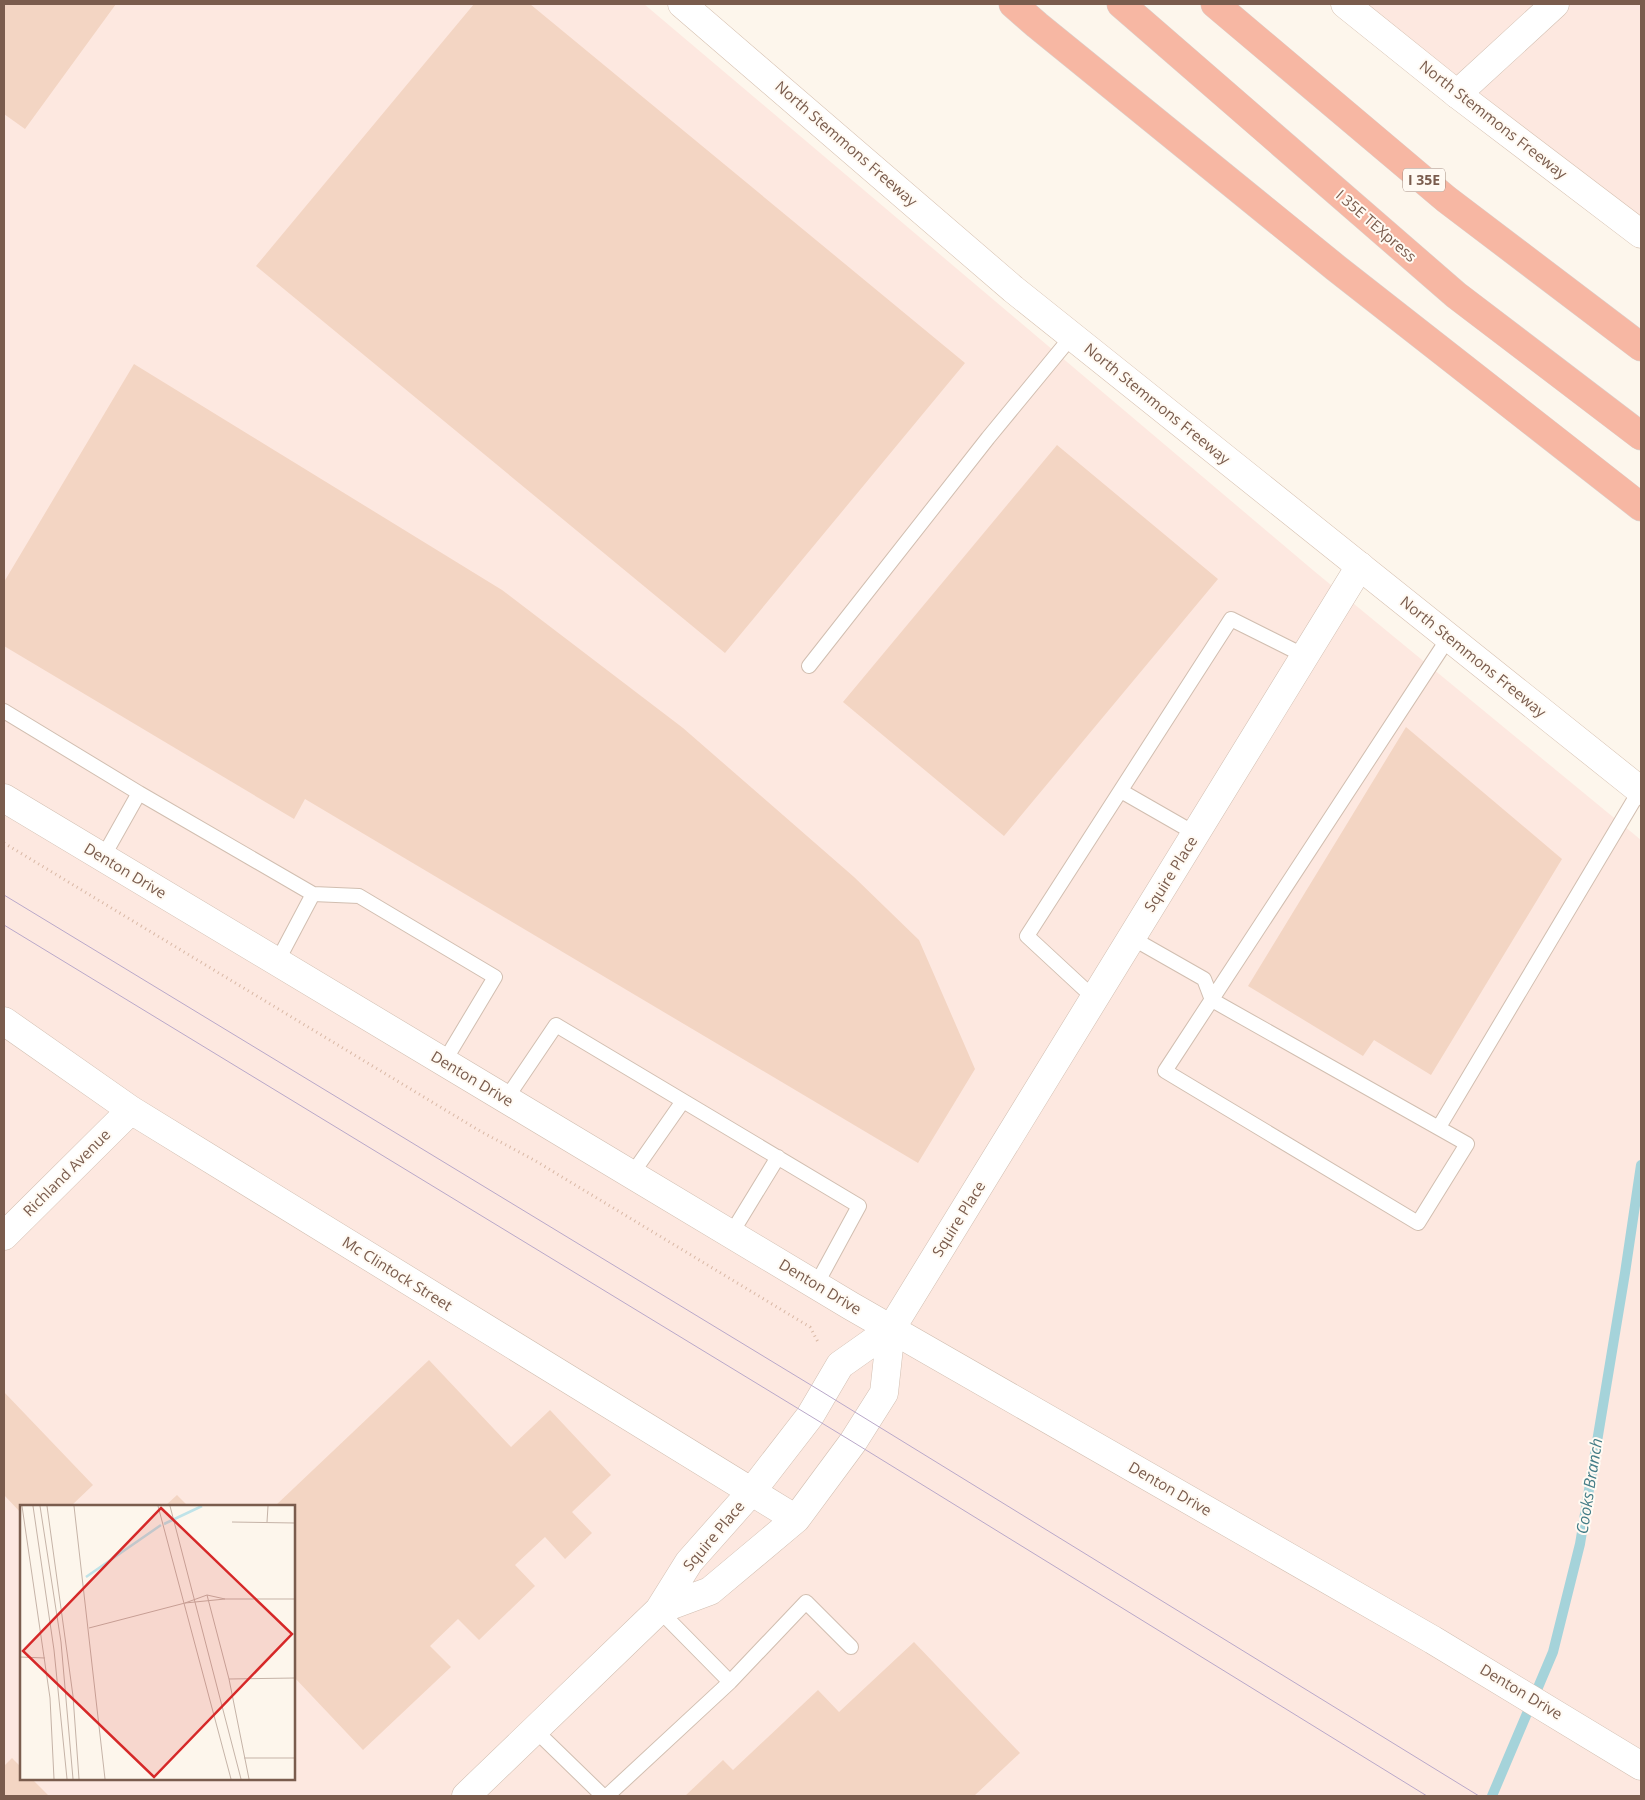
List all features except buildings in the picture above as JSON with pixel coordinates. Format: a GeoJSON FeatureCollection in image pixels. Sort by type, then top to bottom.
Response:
{"type":"FeatureCollection","features":[{"type":"Feature","properties":{"kind":"highway"},"geometry":{"type":"LineString","coordinates":[[1013,4],[1336,268],[1641,507]]}},
{"type":"Feature","properties":{"kind":"highway","name":"I 35E TEXpress"},"geometry":{"type":"LineString","coordinates":[[1121,4],[1456,295],[1641,436]]}},
{"type":"Feature","properties":{"kind":"highway","name":"I 35E"},"geometry":{"type":"LineString","coordinates":[[1215,4],[1446,199],[1641,347]]}},
{"type":"Feature","properties":{"kind":"street","name":"North Stemmons Freeway"},"geometry":{"type":"LineString","coordinates":[[682,4],[1006,282],[1641,791]]}},
{"type":"Feature","properties":{"kind":"street","name":"North Stemmons Freeway"},"geometry":{"type":"LineString","coordinates":[[1345,4],[1458,94],[1641,234]]}},
{"type":"Feature","properties":{"kind":"street"},"geometry":{"type":"LineString","coordinates":[[1458,94],[1555,4]]}},
{"type":"Feature","properties":{"kind":"street","name":"Squire Place"},"geometry":{"type":"LineString","coordinates":[[466,1796],[659,1610],[689,1562],[752,1491],[810,1416],[840,1365],[891,1329],[1095,1000],[1360,566]]}},
{"type":"Feature","properties":{"kind":"street","name":"Denton Drive"},"geometry":{"type":"LineString","coordinates":[[4,798],[816,1285],[1433,1640],[1641,1766]]}},
{"type":"Feature","properties":{"kind":"street","name":"Mc Clintock Street"},"geometry":{"type":"LineString","coordinates":[[4,1020],[131,1110],[796,1519]]}},
{"type":"Feature","properties":{"kind":"street","name":"Richland Avenue"},"geometry":{"type":"LineString","coordinates":[[4,1236],[131,1110]]}},
{"type":"Feature","properties":{"kind":"street"},"geometry":{"type":"LineString","coordinates":[[659,1610],[710,1590],[796,1519],[853,1442],[884,1393],[891,1329]]}},
{"type":"Feature","properties":{"kind":"lane"},"geometry":{"type":"LineString","coordinates":[[809,666],[988,438],[1072,336]]}},
{"type":"Feature","properties":{"kind":"lane"},"geometry":{"type":"LineString","coordinates":[[1095,1000],[1027,936],[1231,619],[1305,656]]}},
{"type":"Feature","properties":{"kind":"lane"},"geometry":{"type":"LineString","coordinates":[[1132,938],[1204,979],[1212,1000],[1467,1144],[1418,1223],[1165,1071],[1212,1000],[1449,637]]}},
{"type":"Feature","properties":{"kind":"lane"},"geometry":{"type":"LineString","coordinates":[[4,711],[139,793],[313,894],[359,896],[495,977],[444,1062]]}},
{"type":"Feature","properties":{"kind":"lane"},"geometry":{"type":"LineString","coordinates":[[1121,791],[1196,834]]}},
{"type":"Feature","properties":{"kind":"lane"},"geometry":{"type":"LineString","coordinates":[[1439,1127],[1641,791]]}},
{"type":"Feature","properties":{"kind":"lane"},"geometry":{"type":"LineString","coordinates":[[102,857],[139,793]]}},
{"type":"Feature","properties":{"kind":"lane"},"geometry":{"type":"LineString","coordinates":[[277,962],[313,894]]}},
{"type":"Feature","properties":{"kind":"lane"},"geometry":{"type":"LineString","coordinates":[[506,1099],[556,1025],[778,1157],[859,1206],[816,1285]]}},
{"type":"Feature","properties":{"kind":"lane"},"geometry":{"type":"LineString","coordinates":[[632,1174],[683,1101]]}},
{"type":"Feature","properties":{"kind":"lane"},"geometry":{"type":"LineString","coordinates":[[731,1234],[778,1157]]}},
{"type":"Feature","properties":{"kind":"lane"},"geometry":{"type":"LineString","coordinates":[[535,1730],[605,1796],[730,1682],[806,1602],[851,1647]]}},
{"type":"Feature","properties":{"kind":"lane"},"geometry":{"type":"LineString","coordinates":[[659,1610],[730,1682]]}},
{"type":"Feature","properties":{"kind":"path"},"geometry":{"type":"LineString","coordinates":[[4,843],[480,1131],[534,1160],[810,1327],[822,1348]]}},
{"type":"Feature","properties":{"kind":"shaded area"},"geometry":{"type":"Polygon","coordinates":[[[4,4],[644,4],[1314,571],[1641,840],[1641,1796],[4,1796],[4,4]]]}},
{"type":"Feature","properties":{"kind":"shaded area"},"geometry":{"type":"Polygon","coordinates":[[[1352,4],[1641,4],[1641,236],[1352,4]]]}},
{"type":"Feature","properties":{"kind":"waterway","name":"Cooks Branch"},"geometry":{"type":"LineString","coordinates":[[1492,1796],[1553,1652],[1580,1544],[1641,1165]]}},
{"type":"Feature","properties":{"kind":"tram line"},"geometry":{"type":"LineString","coordinates":[[4,895],[824,1393],[1479,1796]]}},
{"type":"Feature","properties":{"kind":"tram line"},"geometry":{"type":"LineString","coordinates":[[4,925],[853,1442],[1427,1796]]}}]}
